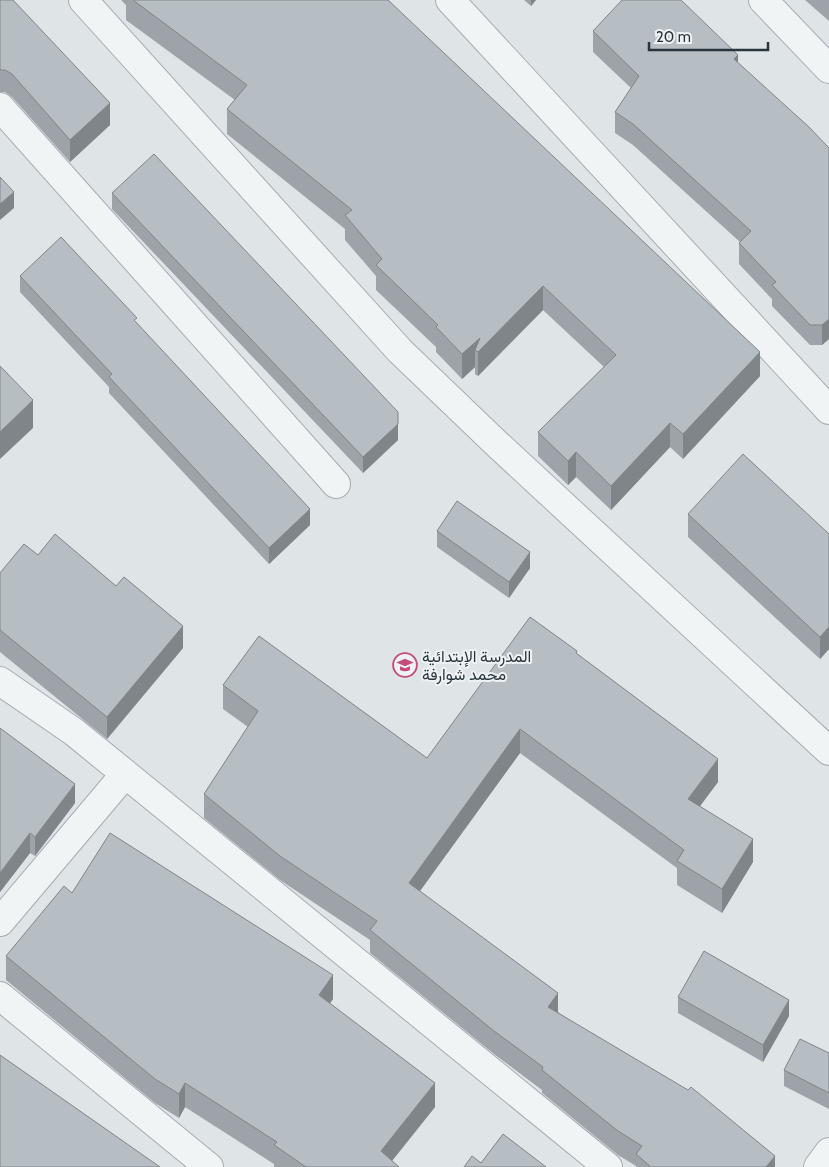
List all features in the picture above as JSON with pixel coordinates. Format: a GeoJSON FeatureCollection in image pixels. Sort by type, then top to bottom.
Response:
{"type":"FeatureCollection","features":[{"type":"Feature","properties":{"kind":"street"},"geometry":{"type":"LineString","coordinates":[[83,0],[400,351],[497,444],[829,751]]}},
{"type":"Feature","properties":{"kind":"street"},"geometry":{"type":"LineString","coordinates":[[450,0],[829,410]]}},
{"type":"Feature","properties":{"kind":"street"},"geometry":{"type":"LineString","coordinates":[[763,0],[829,69]]}},
{"type":"Feature","properties":{"kind":"street"},"geometry":{"type":"LineString","coordinates":[[0,107],[336,484]]}},
{"type":"Feature","properties":{"kind":"street"},"geometry":{"type":"LineString","coordinates":[[0,681],[74,732],[608,1167]]}},
{"type":"Feature","properties":{"kind":"street"},"geometry":{"type":"LineString","coordinates":[[0,922],[125,774]]}},
{"type":"Feature","properties":{"kind":"street"},"geometry":{"type":"LineString","coordinates":[[0,996],[209,1167]]}},
{"type":"Feature","properties":{"kind":"street"},"geometry":{"type":"LineString","coordinates":[[818,1167],[829,1152]]}},
{"type":"Feature","properties":{"kind":"building"},"geometry":{"type":"Polygon","coordinates":[[[0,0],[13,0],[110,103],[70,140],[12,74],[5,70],[0,70],[0,0]]]}},
{"type":"Feature","properties":{"kind":"building"},"geometry":{"type":"Polygon","coordinates":[[[133,0],[388,0],[760,352],[683,434],[670,423],[611,486],[576,452],[568,461],[538,432],[616,355],[543,286],[478,352],[475,350],[480,338],[462,354],[436,327],[438,325],[376,265],[382,259],[345,215],[352,210],[227,109],[247,85],[133,0]]]}},
{"type":"Feature","properties":{"kind":"building"},"geometry":{"type":"Polygon","coordinates":[[[622,0],[681,0],[738,55],[734,59],[809,127],[829,148],[829,319],[822,325],[810,325],[772,285],[776,282],[739,243],[751,231],[633,124],[615,112],[639,76],[593,31],[622,0]]]}},
{"type":"Feature","properties":{"kind":"building"},"geometry":{"type":"Polygon","coordinates":[[[154,154],[398,412],[398,424],[363,457],[112,193],[154,154]]]}},
{"type":"Feature","properties":{"kind":"building"},"geometry":{"type":"Polygon","coordinates":[[[0,177],[14,192],[0,204],[0,177]]]}},
{"type":"Feature","properties":{"kind":"building"},"geometry":{"type":"Polygon","coordinates":[[[61,237],[137,318],[134,320],[310,509],[269,548],[109,377],[112,374],[20,276],[61,237]]]}},
{"type":"Feature","properties":{"kind":"building"},"geometry":{"type":"Polygon","coordinates":[[[0,366],[33,400],[0,432],[0,366]]]}},
{"type":"Feature","properties":{"kind":"building"},"geometry":{"type":"Polygon","coordinates":[[[743,454],[829,534],[829,627],[820,637],[688,514],[743,454]]]}},
{"type":"Feature","properties":{"kind":"building"},"geometry":{"type":"Polygon","coordinates":[[[457,501],[530,552],[509,582],[437,531],[457,501]]]}},
{"type":"Feature","properties":{"kind":"building"},"geometry":{"type":"Polygon","coordinates":[[[55,534],[116,586],[124,577],[183,626],[107,717],[0,630],[0,573],[24,544],[38,555],[55,534]]]}},
{"type":"Feature","properties":{"kind":"building"},"geometry":{"type":"Polygon","coordinates":[[[530,617],[718,759],[688,799],[753,839],[722,889],[677,861],[684,850],[520,729],[409,883],[558,993],[548,1007],[688,1090],[691,1087],[775,1156],[766,1167],[651,1167],[636,1154],[642,1146],[618,1131],[542,1070],[543,1067],[494,1031],[370,930],[377,921],[280,856],[204,794],[258,711],[223,685],[259,636],[427,758],[530,617]]]}},
{"type":"Feature","properties":{"kind":"building"},"geometry":{"type":"Polygon","coordinates":[[[0,728],[75,784],[35,837],[30,833],[0,873],[0,728]]]}},
{"type":"Feature","properties":{"kind":"building"},"geometry":{"type":"Polygon","coordinates":[[[110,833],[333,975],[319,995],[435,1083],[381,1151],[399,1167],[306,1167],[274,1145],[277,1142],[185,1083],[179,1094],[155,1079],[6,956],[64,886],[72,893],[110,833]]]}},
{"type":"Feature","properties":{"kind":"building"},"geometry":{"type":"Polygon","coordinates":[[[704,951],[789,1000],[763,1045],[678,997],[704,951]]]}},
{"type":"Feature","properties":{"kind":"building"},"geometry":{"type":"Polygon","coordinates":[[[800,1039],[829,1053],[829,1093],[784,1070],[800,1039]]]}},
{"type":"Feature","properties":{"kind":"building"},"geometry":{"type":"Polygon","coordinates":[[[0,1055],[160,1167],[0,1167],[0,1055]]]}},
{"type":"Feature","properties":{"kind":"building"},"geometry":{"type":"Polygon","coordinates":[[[503,1134],[546,1167],[464,1167],[472,1156],[481,1163],[503,1134]]]}},
{"type":"Feature","properties":{"kind":"place","name":"المدرسة الإبتدائية محمد شوارفة"},"geometry":{"type":"Point","coordinates":[405,665]}}]}
